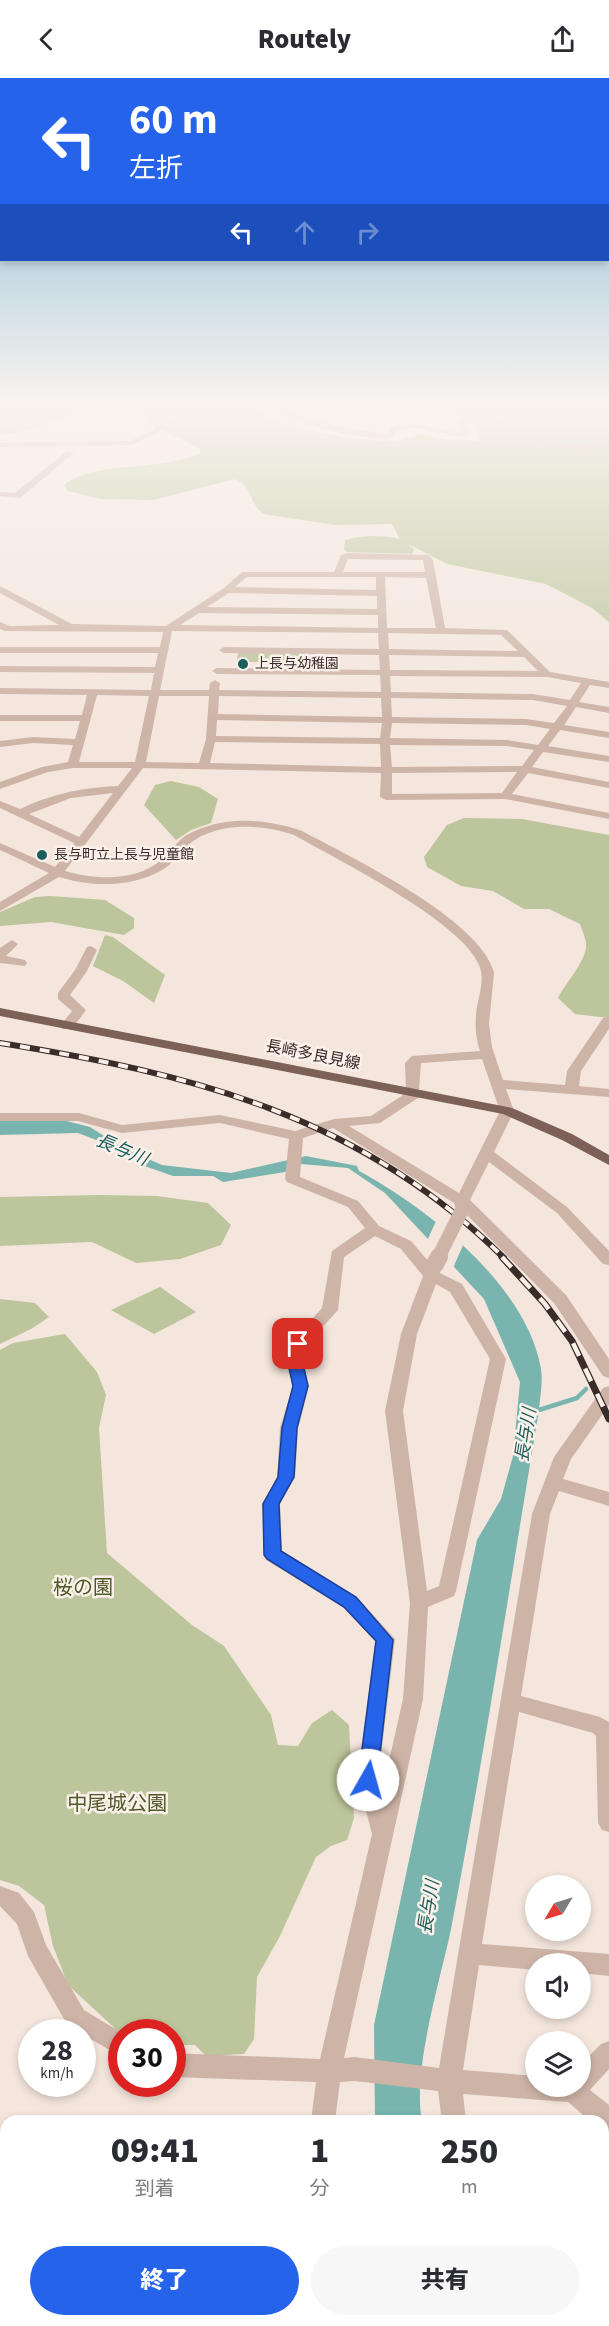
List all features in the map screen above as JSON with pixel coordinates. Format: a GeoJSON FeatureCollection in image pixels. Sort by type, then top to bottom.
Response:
{"type":"FeatureCollection","features":[{"type":"Feature","properties":{"kind":"main road","name":"長崎多良見線"},"geometry":{"type":"LineString","coordinates":[[0,1012],[507,1111],[567,1137],[609,1161]]}},
{"type":"Feature","properties":{"kind":"street"},"geometry":{"type":"LineString","coordinates":[[338,574],[344,557],[349,556],[425,557],[429,560],[441,631]]}},
{"type":"Feature","properties":{"kind":"street"},"geometry":{"type":"LineString","coordinates":[[0,907],[57,873],[140,765],[159,670],[170,629],[227,590],[245,574],[430,575]]}},
{"type":"Feature","properties":{"kind":"street"},"geometry":{"type":"LineString","coordinates":[[380,574],[387,720],[386,797],[505,796],[609,816]]}},
{"type":"Feature","properties":{"kind":"street"},"geometry":{"type":"LineString","coordinates":[[0,589],[71,627]]}},
{"type":"Feature","properties":{"kind":"street"},"geometry":{"type":"LineString","coordinates":[[227,590],[382,592]]}},
{"type":"Feature","properties":{"kind":"street"},"geometry":{"type":"LineString","coordinates":[[198,610],[382,612]]}},
{"type":"Feature","properties":{"kind":"street"},"geometry":{"type":"LineString","coordinates":[[164,650],[0,650],[4,627],[504,632],[547,674]]}},
{"type":"Feature","properties":{"kind":"street"},"geometry":{"type":"LineString","coordinates":[[204,765],[211,740],[213,693],[224,650],[226,630]]}},
{"type":"Feature","properties":{"kind":"street"},"geometry":{"type":"LineString","coordinates":[[224,650],[526,654]]}},
{"type":"Feature","properties":{"kind":"street"},"geometry":{"type":"LineString","coordinates":[[0,669],[159,670]]}},
{"type":"Feature","properties":{"kind":"street"},"geometry":{"type":"LineString","coordinates":[[218,671],[547,674],[609,685]]}},
{"type":"Feature","properties":{"kind":"street"},"geometry":{"type":"LineString","coordinates":[[505,796],[587,682]]}},
{"type":"Feature","properties":{"kind":"street"},"geometry":{"type":"LineString","coordinates":[[0,691],[533,697],[609,710]]}},
{"type":"Feature","properties":{"kind":"street"},"geometry":{"type":"LineString","coordinates":[[73,765],[93,693]]}},
{"type":"Feature","properties":{"kind":"street"},"geometry":{"type":"LineString","coordinates":[[213,717],[526,722],[609,735]]}},
{"type":"Feature","properties":{"kind":"street"},"geometry":{"type":"LineString","coordinates":[[0,718],[86,718]]}},
{"type":"Feature","properties":{"kind":"street"},"geometry":{"type":"LineString","coordinates":[[0,744],[33,740],[78,742]]}},
{"type":"Feature","properties":{"kind":"street"},"geometry":{"type":"LineString","coordinates":[[211,740],[507,743],[609,759]]}},
{"type":"Feature","properties":{"kind":"street"},"geometry":{"type":"LineString","coordinates":[[0,786],[45,769],[73,765],[204,765],[387,770],[524,769],[609,785]]}},
{"type":"Feature","properties":{"kind":"street"},"geometry":{"type":"LineString","coordinates":[[22,813],[42,802],[77,793],[122,789]]}},
{"type":"Feature","properties":{"kind":"street"},"geometry":{"type":"LineString","coordinates":[[0,804],[82,843]]}},
{"type":"Feature","properties":{"kind":"street"},"geometry":{"type":"LineString","coordinates":[[0,846],[57,873],[101,881],[142,874],[161,867],[184,842],[197,835],[219,828],[262,824],[298,833],[419,902],[482,954],[487,967],[488,982],[482,1022],[486,1055],[507,1111],[433,1269],[409,1334],[394,1411],[418,1603],[413,1699],[329,2072],[324,2115]]}},
{"type":"Feature","properties":{"kind":"street"},"geometry":{"type":"LineString","coordinates":[[0,893],[14,900]]}},
{"type":"Feature","properties":{"kind":"street"},"geometry":{"type":"LineString","coordinates":[[12,944],[0,957],[21,963]]}},
{"type":"Feature","properties":{"kind":"street"},"geometry":{"type":"LineString","coordinates":[[67,1026],[80,1010],[63,996],[81,971],[91,950]]}},
{"type":"Feature","properties":{"kind":"street"},"geometry":{"type":"LineString","coordinates":[[571,1089],[574,1071],[608,1021]]}},
{"type":"Feature","properties":{"kind":"street"},"geometry":{"type":"LineString","coordinates":[[0,1117],[79,1117],[122,1129],[220,1119],[296,1144],[334,1122],[375,1120],[414,1093],[412,1063],[417,1059],[486,1055]]}},
{"type":"Feature","properties":{"kind":"street"},"geometry":{"type":"LineString","coordinates":[[498,1084],[609,1093]]}},
{"type":"Feature","properties":{"kind":"street"},"geometry":{"type":"LineString","coordinates":[[334,1122],[462,1205],[560,1299],[609,1372]]}},
{"type":"Feature","properties":{"kind":"street"},"geometry":{"type":"LineString","coordinates":[[296,1144],[292,1179],[353,1204],[374,1229],[406,1245],[456,1288],[498,1359],[447,1591],[418,1603]]}},
{"type":"Feature","properties":{"kind":"street"},"geometry":{"type":"LineString","coordinates":[[487,1154],[562,1210],[609,1260]]}},
{"type":"Feature","properties":{"kind":"street"},"geometry":{"type":"LineString","coordinates":[[374,1229],[337,1255],[330,1310],[292,1350],[301,1386],[289,1428],[286,1477],[271,1504],[273,1555],[350,1602],[385,1640],[368,1780],[382,1834]]}},
{"type":"Feature","properties":{"kind":"street"},"geometry":{"type":"LineString","coordinates":[[453,2115],[449,2081],[541,1514],[563,1457],[609,1392]]}},
{"type":"Feature","properties":{"kind":"street"},"geometry":{"type":"LineString","coordinates":[[553,1484],[609,1499]]}},
{"type":"Feature","properties":{"kind":"street"},"geometry":{"type":"LineString","coordinates":[[511,1702],[600,1726],[606,1732],[609,1824]]}},
{"type":"Feature","properties":{"kind":"street"},"geometry":{"type":"LineString","coordinates":[[0,1896],[11,1900],[26,1919],[36,1949],[76,2018],[108,2037]]}},
{"type":"Feature","properties":{"kind":"street"},"geometry":{"type":"LineString","coordinates":[[469,1954],[609,1965]]}},
{"type":"Feature","properties":{"kind":"street"},"geometry":{"type":"LineString","coordinates":[[591,2072],[609,2052]]}},
{"type":"Feature","properties":{"kind":"street"},"geometry":{"type":"LineString","coordinates":[[186,2066],[329,2072],[355,2069],[449,2081],[525,2085]]}},
{"type":"Feature","properties":{"kind":"street"},"geometry":{"type":"LineString","coordinates":[[586,2097],[603,2115]]}},
{"type":"Feature","properties":{"kind":"green space"},"geometry":{"type":"Polygon","coordinates":[[[260,511],[609,511],[609,622],[592,608],[546,584],[447,564],[408,544],[414,549],[412,554],[347,552],[344,550],[345,540],[352,538],[372,536],[400,539],[392,524],[335,525],[263,514],[260,511]]]}},
{"type":"Feature","properties":{"kind":"green space"},"geometry":{"type":"Polygon","coordinates":[[[238,652],[299,653],[298,662],[241,662],[237,660],[238,652]]]}},
{"type":"Feature","properties":{"kind":"green space"},"geometry":{"type":"Polygon","coordinates":[[[171,781],[199,787],[218,799],[211,823],[191,830],[176,840],[144,805],[155,785],[171,781]]]}},
{"type":"Feature","properties":{"kind":"green space"},"geometry":{"type":"Polygon","coordinates":[[[464,818],[522,819],[609,835],[609,1018],[575,1014],[558,998],[580,964],[586,950],[586,941],[580,924],[549,909],[524,909],[493,891],[461,886],[427,867],[424,857],[447,825],[464,818]]]}},
{"type":"Feature","properties":{"kind":"green space"},"geometry":{"type":"Polygon","coordinates":[[[35,897],[105,900],[134,918],[134,928],[124,935],[51,922],[0,926],[0,912],[35,897]]]}},
{"type":"Feature","properties":{"kind":"green space"},"geometry":{"type":"Polygon","coordinates":[[[105,935],[113,937],[165,975],[154,1003],[123,981],[93,966],[105,935]]]}},
{"type":"Feature","properties":{"kind":"green space"},"geometry":{"type":"Polygon","coordinates":[[[157,1196],[208,1203],[231,1225],[221,1245],[180,1259],[136,1263],[92,1242],[0,1246],[0,1197],[157,1196]]]}},
{"type":"Feature","properties":{"kind":"green space"},"geometry":{"type":"Polygon","coordinates":[[[160,1287],[196,1312],[154,1334],[111,1310],[160,1287]]]}},
{"type":"Feature","properties":{"kind":"green space"},"geometry":{"type":"Polygon","coordinates":[[[0,1299],[35,1303],[49,1317],[31,1329],[0,1344],[0,1299]]]}},
{"type":"Feature","properties":{"kind":"green space","name":"中尾城公園"},"geometry":{"type":"Polygon","coordinates":[[[65,1334],[97,1372],[106,1395],[99,1428],[107,1553],[192,1625],[224,1646],[271,1715],[278,1745],[298,1746],[312,1723],[332,1710],[349,1725],[354,1818],[347,1840],[331,1846],[316,1857],[280,1936],[257,1977],[254,2039],[244,2054],[206,2056],[195,2045],[186,2045],[186,2019],[108,2019],[108,2022],[68,1985],[53,1946],[44,1905],[19,1886],[0,1880],[0,1350],[13,1343],[65,1334]]]}},
{"type":"Feature","properties":{"kind":"water","name":"長与川"},"geometry":{"type":"Polygon","coordinates":[[[59,1119],[90,1127],[123,1148],[162,1165],[231,1173],[306,1156],[357,1166],[359,1171],[415,1206],[444,1228],[471,1253],[496,1280],[516,1308],[532,1338],[542,1374],[539,1410],[463,1864],[424,2052],[420,2100],[421,2115],[375,2115],[374,2025],[477,1540],[501,1499],[513,1456],[520,1382],[484,1299],[385,1193],[348,1168],[301,1164],[291,1171],[223,1182],[213,1176],[173,1176],[139,1164],[104,1143],[78,1133],[0,1135],[0,1121],[59,1119]]]}},
{"type":"Feature","properties":{"kind":"pier"},"geometry":{"type":"Polygon","coordinates":[[[436,1221],[464,1243],[453,1268],[427,1241],[436,1221]]]}},
{"type":"Feature","properties":{"kind":"waterway","name":"長与川"},"geometry":{"type":"LineString","coordinates":[[539,1410],[577,1398],[586,1389]]}},
{"type":"Feature","properties":{"kind":"railway"},"geometry":{"type":"LineString","coordinates":[[0,1043],[140,1070],[207,1087],[271,1109],[333,1136],[392,1169],[449,1209],[504,1258]]}},
{"type":"Feature","properties":{"kind":"railway"},"geometry":{"type":"LineString","coordinates":[[502,1257],[545,1304],[572,1341],[609,1419]]}},
{"type":"Feature","properties":{"kind":"place","name":"上長与幼稚園"},"geometry":{"type":"Point","coordinates":[243,664]}},
{"type":"Feature","properties":{"kind":"place","name":"長与町立上長与児童館"},"geometry":{"type":"Point","coordinates":[42,855]}},
{"type":"Feature","properties":{"kind":"route"},"geometry":{"type":"LineString","coordinates":[[298,1344],[292,1350],[301,1386],[289,1428],[286,1477],[271,1504],[273,1555],[350,1602],[385,1640],[368,1780]]}},
{"type":"Feature","properties":{"kind":"park label","name":"桜の園"},"geometry":{"type":"Point","coordinates":[83,1588]}}]}
